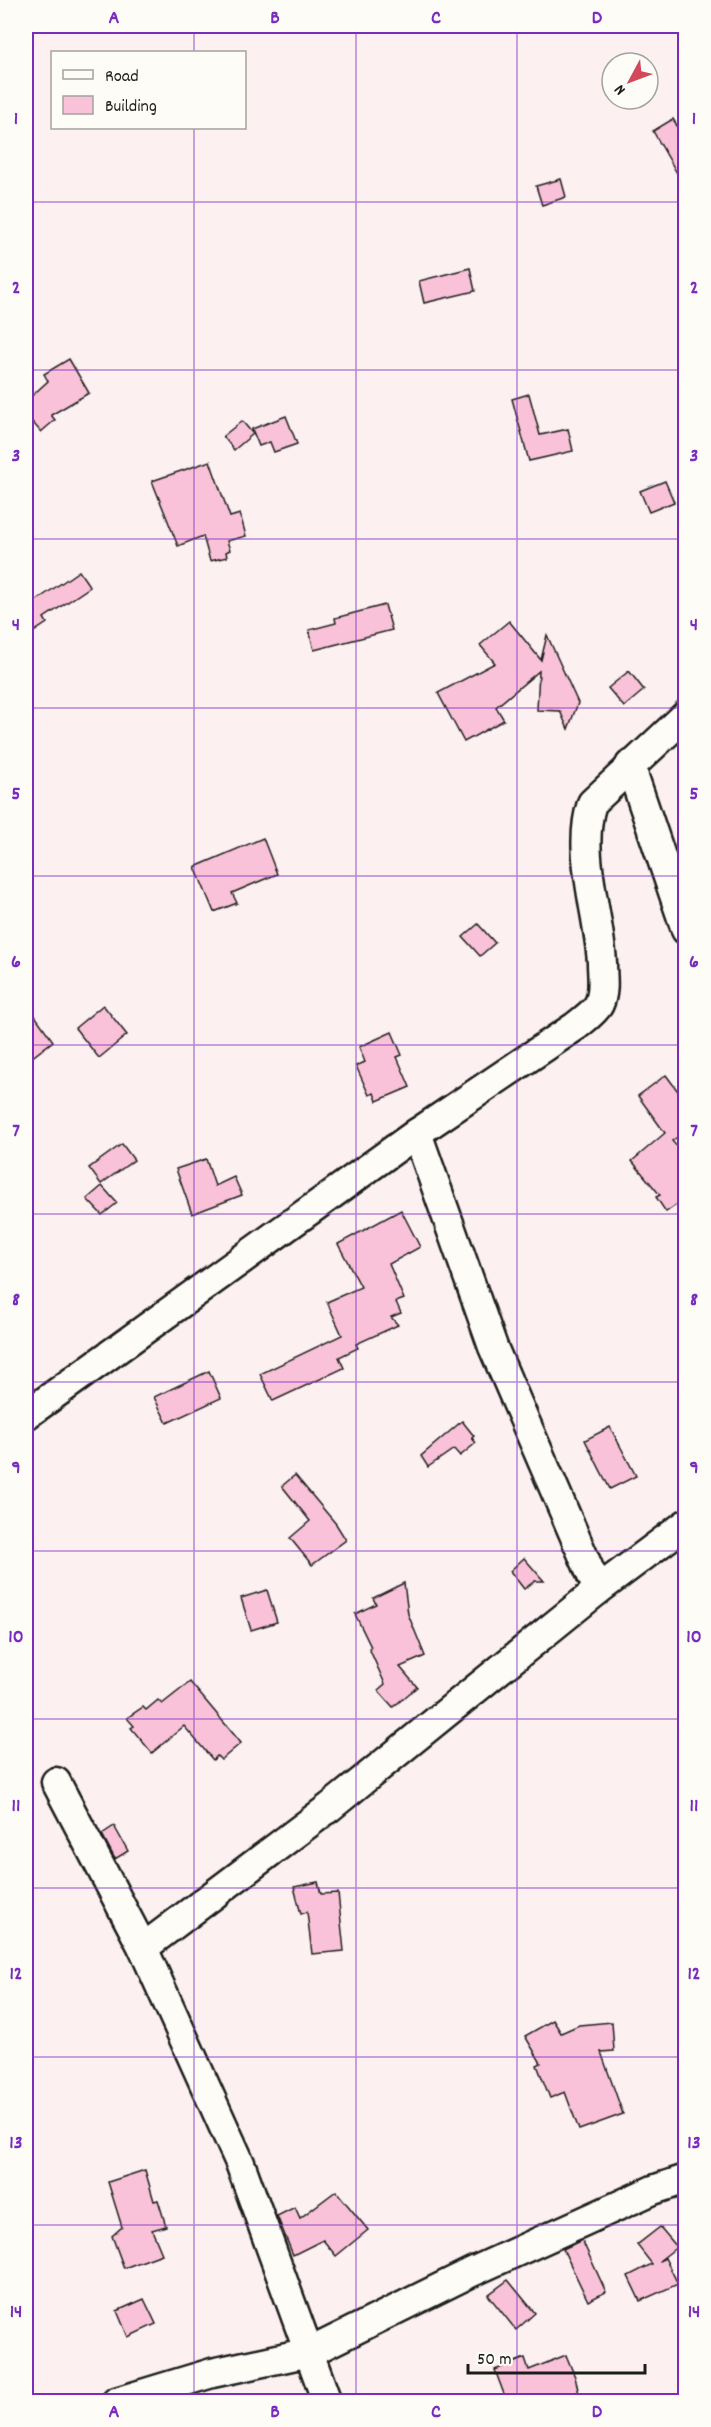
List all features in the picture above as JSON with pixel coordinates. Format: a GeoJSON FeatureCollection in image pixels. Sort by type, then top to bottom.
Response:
{"type":"FeatureCollection","features":[{"type":"Feature","properties":{"kind":"street"},"geometry":{"type":"LineString","coordinates":[[26,1415],[417,1133],[576,1026],[598,1006],[603,983],[586,822],[592,803],[686,715]]}},
{"type":"Feature","properties":{"kind":"street"},"geometry":{"type":"LineString","coordinates":[[630,765],[686,930]]}},
{"type":"Feature","properties":{"kind":"street"},"geometry":{"type":"LineString","coordinates":[[417,1133],[493,1347],[598,1590]]}},
{"type":"Feature","properties":{"kind":"street"},"geometry":{"type":"LineString","coordinates":[[143,1948],[330,1807],[598,1590],[686,1524]]}},
{"type":"Feature","properties":{"kind":"street"},"geometry":{"type":"LineString","coordinates":[[56,1782],[143,1948],[240,2163],[327,2402]]}},
{"type":"Feature","properties":{"kind":"street"},"geometry":{"type":"LineString","coordinates":[[116,2402],[212,2373],[310,2352],[472,2272],[653,2190],[686,2179]]}},
{"type":"Feature","properties":{"kind":"building"},"geometry":{"type":"Polygon","coordinates":[[[673,119],[686,141],[686,189],[653,131],[673,119]]]}},
{"type":"Feature","properties":{"kind":"building"},"geometry":{"type":"Polygon","coordinates":[[[561,179],[566,197],[542,205],[536,186],[561,179]]]}},
{"type":"Feature","properties":{"kind":"building"},"geometry":{"type":"Polygon","coordinates":[[[470,268],[475,291],[424,303],[419,281],[470,268]]]}},
{"type":"Feature","properties":{"kind":"building"},"geometry":{"type":"Polygon","coordinates":[[[69,359],[89,393],[51,415],[55,420],[41,432],[26,415],[26,401],[48,381],[44,374],[69,359]]]}},
{"type":"Feature","properties":{"kind":"building"},"geometry":{"type":"Polygon","coordinates":[[[529,394],[540,435],[568,429],[573,451],[529,461],[512,399],[529,394]]]}},
{"type":"Feature","properties":{"kind":"building"},"geometry":{"type":"Polygon","coordinates":[[[286,416],[297,444],[274,452],[270,442],[259,446],[252,429],[286,416]]]}},
{"type":"Feature","properties":{"kind":"building"},"geometry":{"type":"Polygon","coordinates":[[[242,421],[253,434],[234,450],[223,436],[242,421]]]}},
{"type":"Feature","properties":{"kind":"building"},"geometry":{"type":"Polygon","coordinates":[[[210,461],[230,517],[240,514],[246,536],[227,541],[230,550],[226,552],[227,557],[210,561],[203,536],[178,546],[152,481],[210,461]]]}},
{"type":"Feature","properties":{"kind":"building"},"geometry":{"type":"Polygon","coordinates":[[[665,481],[674,502],[649,512],[640,491],[665,481]]]}},
{"type":"Feature","properties":{"kind":"building"},"geometry":{"type":"Polygon","coordinates":[[[79,571],[90,587],[44,618],[47,623],[26,637],[26,589],[34,602],[79,571]]]}},
{"type":"Feature","properties":{"kind":"building"},"geometry":{"type":"Polygon","coordinates":[[[385,605],[392,630],[314,650],[309,630],[336,623],[335,618],[385,605]]]}},
{"type":"Feature","properties":{"kind":"building"},"geometry":{"type":"Polygon","coordinates":[[[509,621],[541,660],[547,635],[578,703],[568,729],[560,711],[537,710],[539,671],[496,707],[504,720],[464,742],[438,693],[495,663],[480,645],[509,621]]]}},
{"type":"Feature","properties":{"kind":"building"},"geometry":{"type":"Polygon","coordinates":[[[629,671],[644,690],[624,707],[608,688],[629,671]]]}},
{"type":"Feature","properties":{"kind":"building"},"geometry":{"type":"Polygon","coordinates":[[[263,838],[277,874],[232,893],[237,903],[214,912],[195,867],[263,838]]]}},
{"type":"Feature","properties":{"kind":"building"},"geometry":{"type":"Polygon","coordinates":[[[478,924],[495,943],[480,956],[463,937],[478,924]]]}},
{"type":"Feature","properties":{"kind":"building"},"geometry":{"type":"Polygon","coordinates":[[[26,1003],[53,1041],[26,1062],[26,1003]]]}},
{"type":"Feature","properties":{"kind":"building"},"geometry":{"type":"Polygon","coordinates":[[[103,1005],[127,1035],[99,1058],[75,1028],[103,1005]]]}},
{"type":"Feature","properties":{"kind":"building"},"geometry":{"type":"Polygon","coordinates":[[[392,1032],[402,1055],[397,1057],[410,1087],[377,1101],[374,1093],[369,1095],[356,1066],[365,1062],[359,1047],[392,1032]]]}},
{"type":"Feature","properties":{"kind":"building"},"geometry":{"type":"Polygon","coordinates":[[[666,1075],[686,1102],[686,1131],[672,1141],[686,1157],[686,1198],[666,1212],[656,1197],[660,1195],[632,1161],[665,1133],[638,1096],[666,1075]]]}},
{"type":"Feature","properties":{"kind":"building"},"geometry":{"type":"Polygon","coordinates":[[[122,1144],[134,1160],[101,1184],[89,1168],[122,1144]]]}},
{"type":"Feature","properties":{"kind":"building"},"geometry":{"type":"Polygon","coordinates":[[[206,1159],[215,1186],[234,1177],[242,1195],[192,1214],[176,1169],[206,1159]]]}},
{"type":"Feature","properties":{"kind":"building"},"geometry":{"type":"Polygon","coordinates":[[[102,1186],[117,1203],[102,1215],[87,1199],[102,1186]]]}},
{"type":"Feature","properties":{"kind":"building"},"geometry":{"type":"Polygon","coordinates":[[[401,1210],[420,1247],[389,1264],[404,1299],[396,1302],[401,1313],[391,1317],[398,1325],[356,1344],[358,1348],[339,1357],[344,1368],[273,1401],[260,1374],[342,1335],[327,1302],[361,1287],[338,1244],[401,1210]]]}},
{"type":"Feature","properties":{"kind":"building"},"geometry":{"type":"Polygon","coordinates":[[[209,1371],[221,1398],[167,1423],[154,1397],[209,1371]]]}},
{"type":"Feature","properties":{"kind":"building"},"geometry":{"type":"Polygon","coordinates":[[[462,1421],[474,1436],[472,1438],[476,1443],[460,1456],[454,1449],[428,1467],[421,1456],[462,1421]]]}},
{"type":"Feature","properties":{"kind":"building"},"geometry":{"type":"Polygon","coordinates":[[[610,1427],[636,1476],[610,1489],[585,1440],[610,1427]]]}},
{"type":"Feature","properties":{"kind":"building"},"geometry":{"type":"Polygon","coordinates":[[[295,1475],[336,1524],[346,1540],[312,1565],[290,1538],[310,1521],[282,1486],[295,1475]]]}},
{"type":"Feature","properties":{"kind":"building"},"geometry":{"type":"Polygon","coordinates":[[[524,1558],[544,1581],[535,1581],[524,1589],[510,1571],[524,1558]]]}},
{"type":"Feature","properties":{"kind":"building"},"geometry":{"type":"Polygon","coordinates":[[[404,1583],[408,1614],[425,1656],[400,1667],[417,1687],[393,1707],[378,1690],[385,1684],[355,1614],[376,1604],[373,1598],[404,1583]]]}},
{"type":"Feature","properties":{"kind":"building"},"geometry":{"type":"Polygon","coordinates":[[[267,1590],[277,1622],[251,1630],[241,1598],[267,1590]]]}},
{"type":"Feature","properties":{"kind":"building"},"geometry":{"type":"Polygon","coordinates":[[[190,1682],[241,1743],[221,1760],[217,1756],[213,1760],[184,1726],[152,1753],[131,1728],[134,1726],[127,1718],[143,1707],[146,1710],[158,1700],[162,1704],[190,1682]]]}},
{"type":"Feature","properties":{"kind":"building"},"geometry":{"type":"Polygon","coordinates":[[[114,1826],[128,1851],[115,1859],[102,1834],[114,1826]]]}},
{"type":"Feature","properties":{"kind":"building"},"geometry":{"type":"Polygon","coordinates":[[[318,1882],[321,1894],[338,1893],[344,1951],[312,1954],[307,1912],[301,1914],[294,1887],[318,1882]]]}},
{"type":"Feature","properties":{"kind":"building"},"geometry":{"type":"Polygon","coordinates":[[[553,2020],[561,2033],[579,2025],[612,2022],[614,2051],[601,2052],[623,2114],[579,2130],[565,2092],[550,2098],[537,2065],[541,2063],[525,2036],[553,2020]]]}},
{"type":"Feature","properties":{"kind":"building"},"geometry":{"type":"Polygon","coordinates":[[[145,2170],[154,2201],[158,2200],[166,2226],[152,2230],[162,2254],[124,2268],[112,2236],[122,2227],[108,2182],[145,2170]]]}},
{"type":"Feature","properties":{"kind":"building"},"geometry":{"type":"Polygon","coordinates":[[[336,2191],[368,2230],[336,2256],[323,2240],[293,2255],[277,2216],[295,2207],[300,2218],[336,2191]]]}},
{"type":"Feature","properties":{"kind":"building"},"geometry":{"type":"Polygon","coordinates":[[[660,2227],[677,2247],[659,2261],[665,2258],[678,2284],[640,2301],[628,2276],[652,2264],[637,2245],[660,2227]]]}},
{"type":"Feature","properties":{"kind":"building"},"geometry":{"type":"Polygon","coordinates":[[[582,2240],[606,2292],[588,2301],[563,2249],[582,2240]]]}},
{"type":"Feature","properties":{"kind":"building"},"geometry":{"type":"Polygon","coordinates":[[[508,2280],[535,2313],[516,2330],[488,2295],[508,2280]]]}},
{"type":"Feature","properties":{"kind":"building"},"geometry":{"type":"Polygon","coordinates":[[[144,2299],[156,2324],[128,2337],[117,2311],[144,2299]]]}},
{"type":"Feature","properties":{"kind":"building"},"geometry":{"type":"Polygon","coordinates":[[[566,2355],[575,2377],[581,2402],[507,2402],[495,2370],[525,2358],[529,2370],[566,2355]]]}}]}
